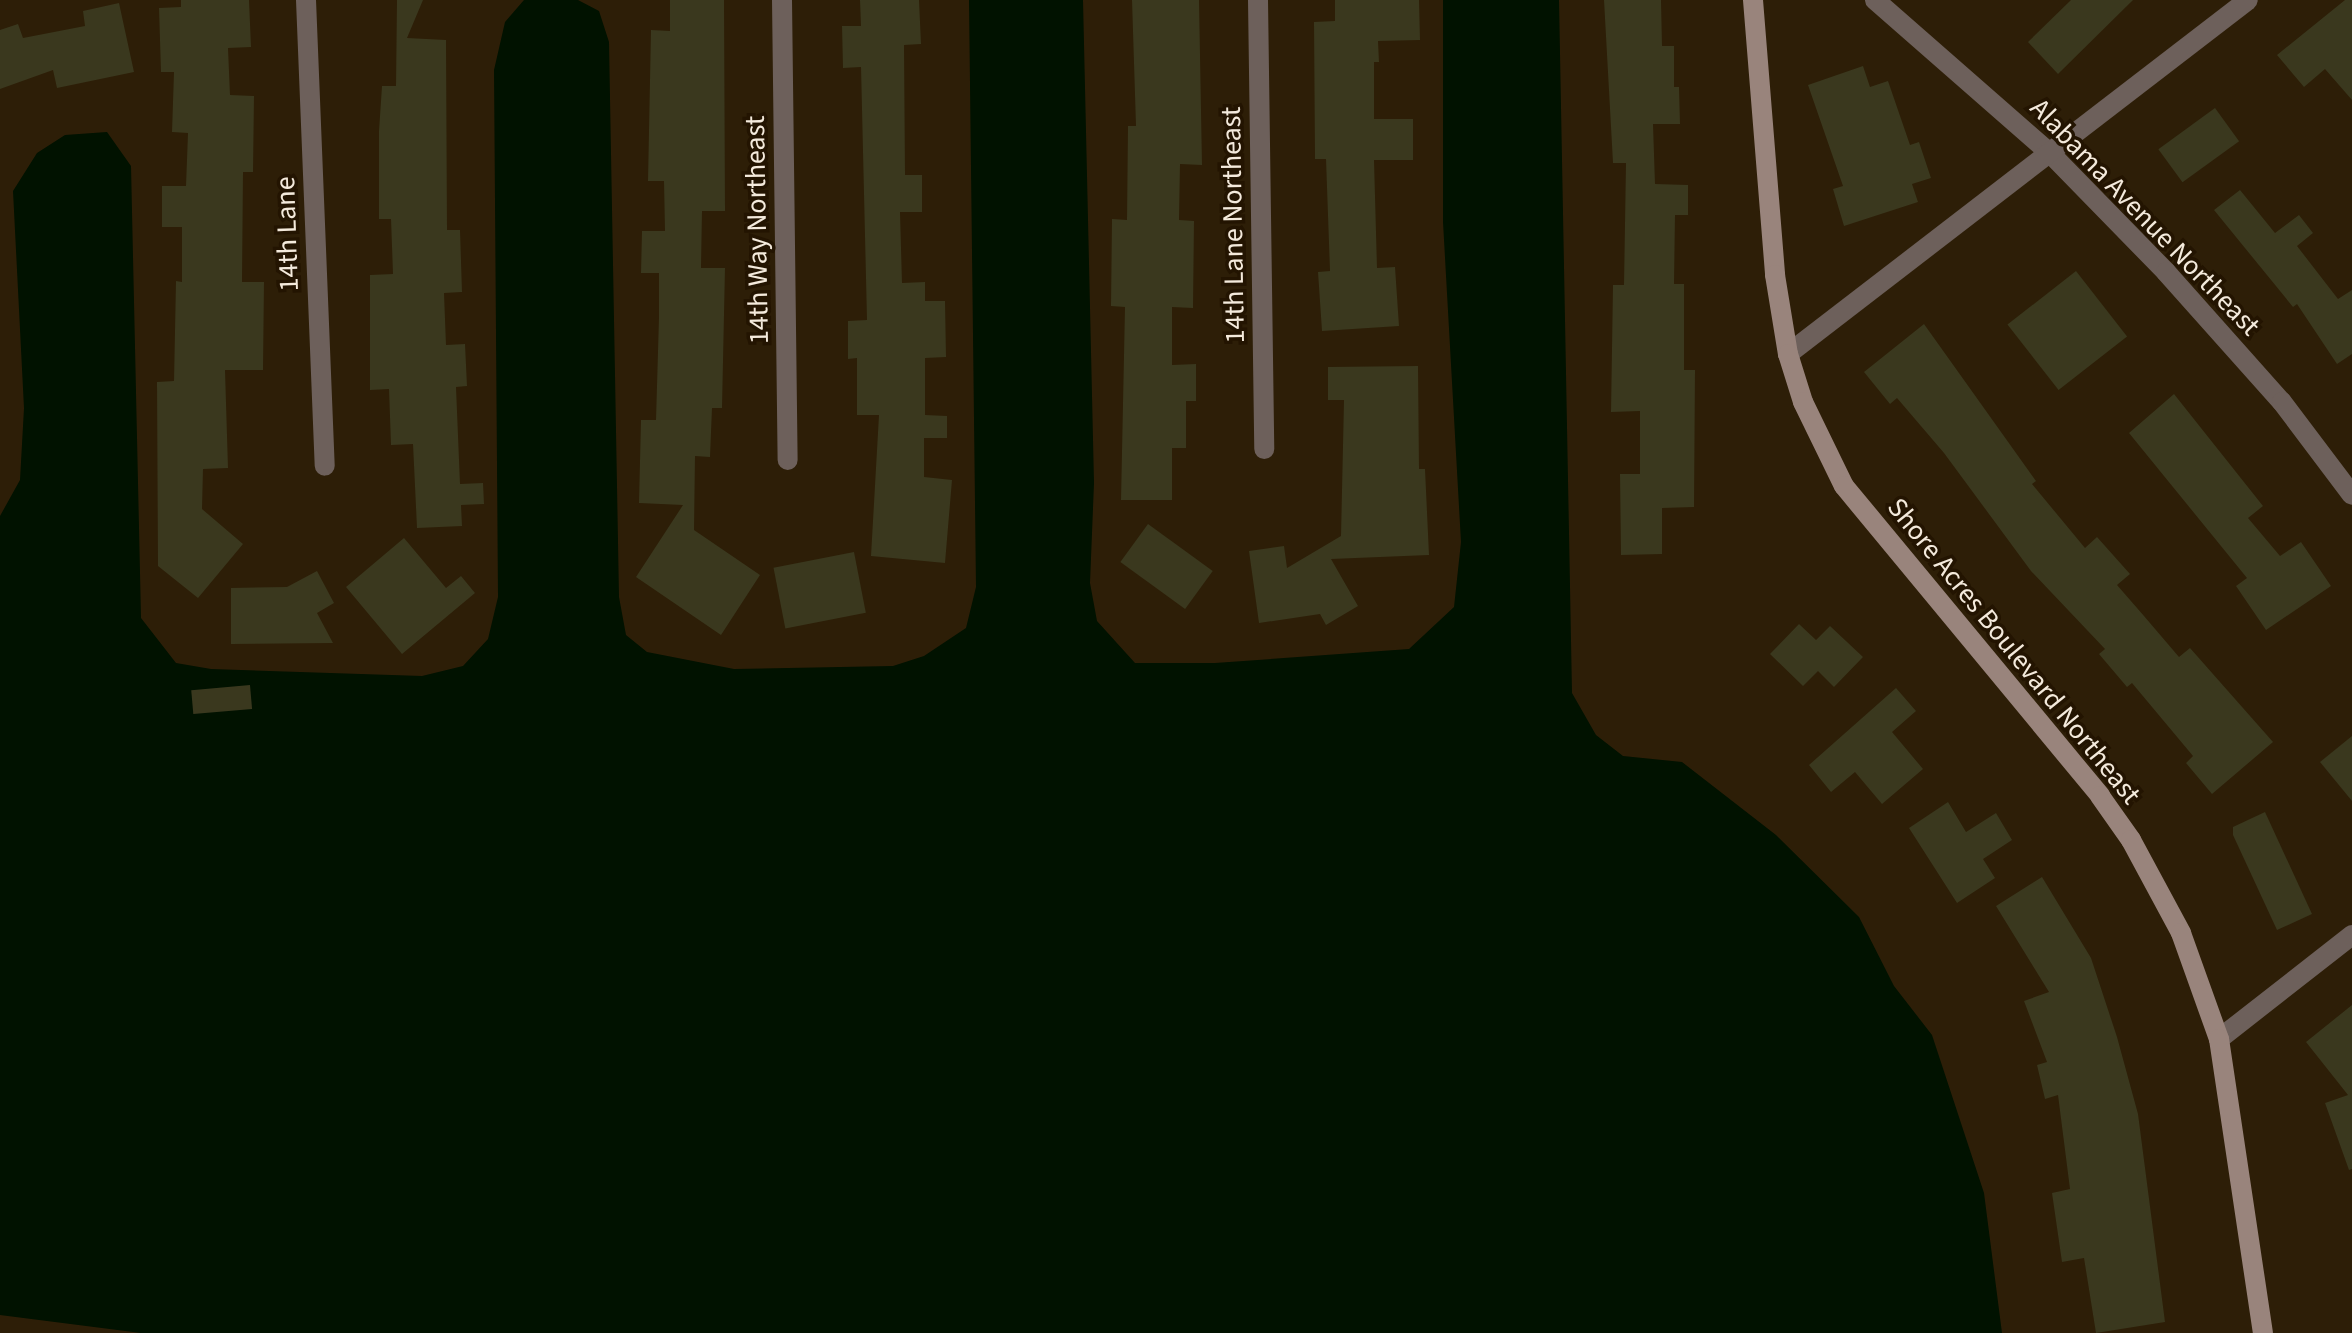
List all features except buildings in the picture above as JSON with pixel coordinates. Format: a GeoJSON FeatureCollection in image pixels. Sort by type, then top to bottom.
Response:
{"type":"FeatureCollection","features":[{"type":"Feature","properties":{"kind":"street","name":"14th Lane"},"geometry":{"type":"LineString","coordinates":[[306,0],[325,466]]}},
{"type":"Feature","properties":{"kind":"street","name":"14th Way Northeast"},"geometry":{"type":"LineString","coordinates":[[782,0],[788,460]]}},
{"type":"Feature","properties":{"kind":"street","name":"14th Lane Northeast"},"geometry":{"type":"LineString","coordinates":[[1258,0],[1264,449]]}},
{"type":"Feature","properties":{"kind":"street","name":"Shore Acres Boulevard Northeast"},"geometry":{"type":"LineString","coordinates":[[1753,0],[1775,275],[1788,354],[1820,445],[1844,486],[2131,840],[2181,933],[2219,1039],[2263,1333]]}},
{"type":"Feature","properties":{"kind":"street","name":"Alabama Avenue Northeast"},"geometry":{"type":"LineString","coordinates":[[1875,0],[2050,153],[2282,402],[2352,495]]}},
{"type":"Feature","properties":{"kind":"street"},"geometry":{"type":"LineString","coordinates":[[1788,354],[2248,0]]}},
{"type":"Feature","properties":{"kind":"street"},"geometry":{"type":"LineString","coordinates":[[2219,1039],[2352,935]]}},
{"type":"Feature","properties":{"kind":"shaded area"},"geometry":{"type":"Polygon","coordinates":[[[524,0],[578,0],[599,11],[609,42],[619,597],[626,635],[647,652],[734,669],[893,666],[924,656],[966,628],[976,587],[969,0],[1083,0],[1094,483],[1090,583],[1097,621],[1135,663],[1215,663],[1409,649],[1454,607],[1461,542],[1443,222],[1443,0],[1559,0],[1572,693],[1596,735],[1623,756],[1682,762],[1776,835],[1859,917],[1894,986],[1932,1035],[1984,1193],[2002,1333],[141,1333],[0,1315],[0,516],[20,480],[24,408],[13,191],[37,153],[65,135],[107,132],[131,166],[141,618],[176,663],[211,669],[422,676],[463,666],[488,639],[498,597],[494,70],[505,22],[524,0]]]}}]}
